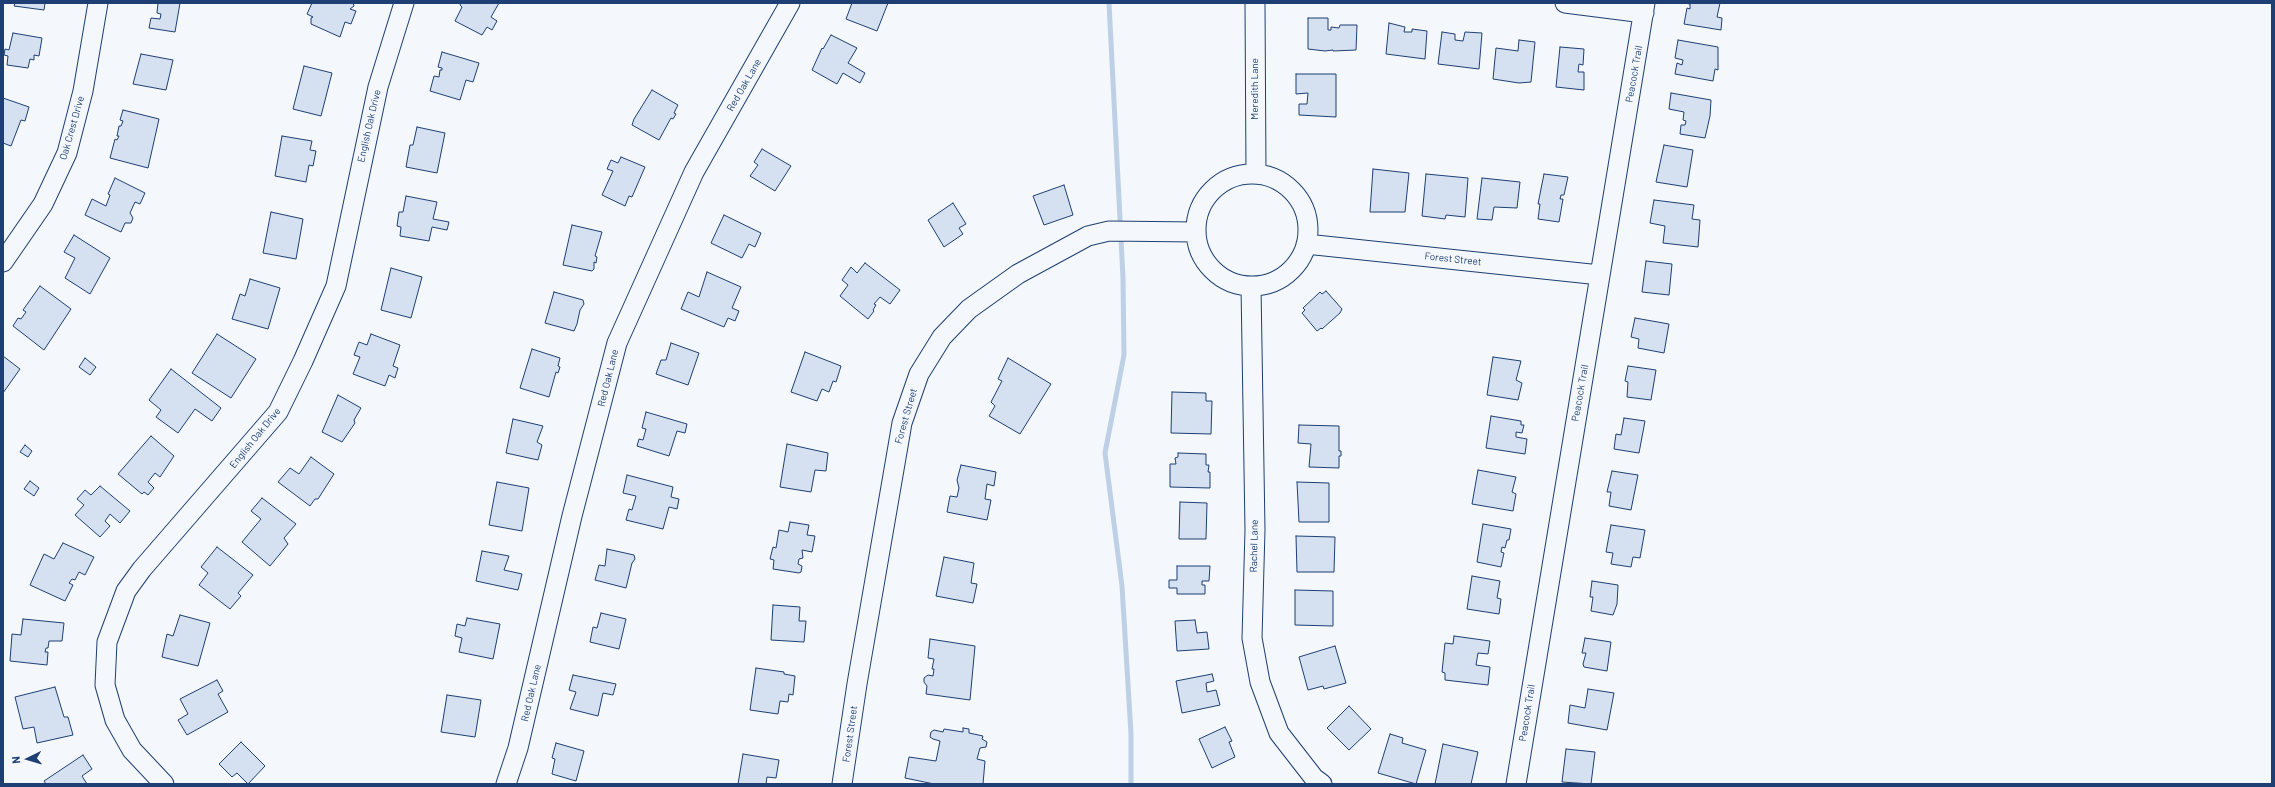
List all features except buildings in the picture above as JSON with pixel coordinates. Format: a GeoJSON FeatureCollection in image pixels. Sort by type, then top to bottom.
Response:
{"type":"FeatureCollection","features":[{"type":"Feature","properties":{"kind":"street","name":"Oak Crest Drive"},"geometry":{"type":"LineString","coordinates":[[3,262],[43,204],[67,154],[83,91],[98,3]]}},
{"type":"Feature","properties":{"kind":"street","name":"English Oak Drive"},"geometry":{"type":"LineString","coordinates":[[164,784],[132,750],[115,720],[105,685],[107,642],[126,591],[142,569],[278,412],[303,361],[336,286],[378,87],[404,3]]}},
{"type":"Feature","properties":{"kind":"street","name":"Red Oak Lane"},"geometry":{"type":"LineString","coordinates":[[506,784],[518,748],[572,516],[616,343],[694,172],[790,3]]}},
{"type":"Feature","properties":{"kind":"street","name":"Meredith Lane"},"geometry":{"type":"LineString","coordinates":[[1255,3],[1256,174]]}},
{"type":"Feature","properties":{"kind":"street"},"geometry":{"type":"LineString","coordinates":[[1564,3],[1645,8]]}},
{"type":"Feature","properties":{"kind":"street","name":"Peacock Trail"},"geometry":{"type":"LineString","coordinates":[[1516,784],[1645,8]]}},
{"type":"Feature","properties":{"kind":"street"},"geometry":{"type":"LineString","coordinates":[[1256,174],[1275,179],[1291,190],[1302,206],[1307,224],[1306,244],[1301,258],[1291,270],[1280,279],[1266,285],[1251,286],[1234,284],[1215,272],[1207,264],[1199,249],[1196,232],[1198,213],[1207,197],[1216,188],[1237,176],[1256,174]]}},
{"type":"Feature","properties":{"kind":"street","name":"Forest Street"},"geometry":{"type":"LineString","coordinates":[[842,784],[857,684],[902,423],[919,374],[938,343],[975,305],[1018,274],[1088,236],[1109,231],[1196,232]]}},
{"type":"Feature","properties":{"kind":"street","name":"Forest Street"},"geometry":{"type":"LineString","coordinates":[[1306,244],[1600,275]]}},
{"type":"Feature","properties":{"kind":"street","name":"Rachel Lane"},"geometry":{"type":"LineString","coordinates":[[1251,286],[1255,530],[1252,638],[1260,682],[1279,733],[1314,778],[1322,784]]}},
{"type":"Feature","properties":{"kind":"waterway"},"geometry":{"type":"LineString","coordinates":[[1109,3],[1123,278],[1124,355],[1105,453],[1122,586],[1131,734],[1131,784]]}}]}
